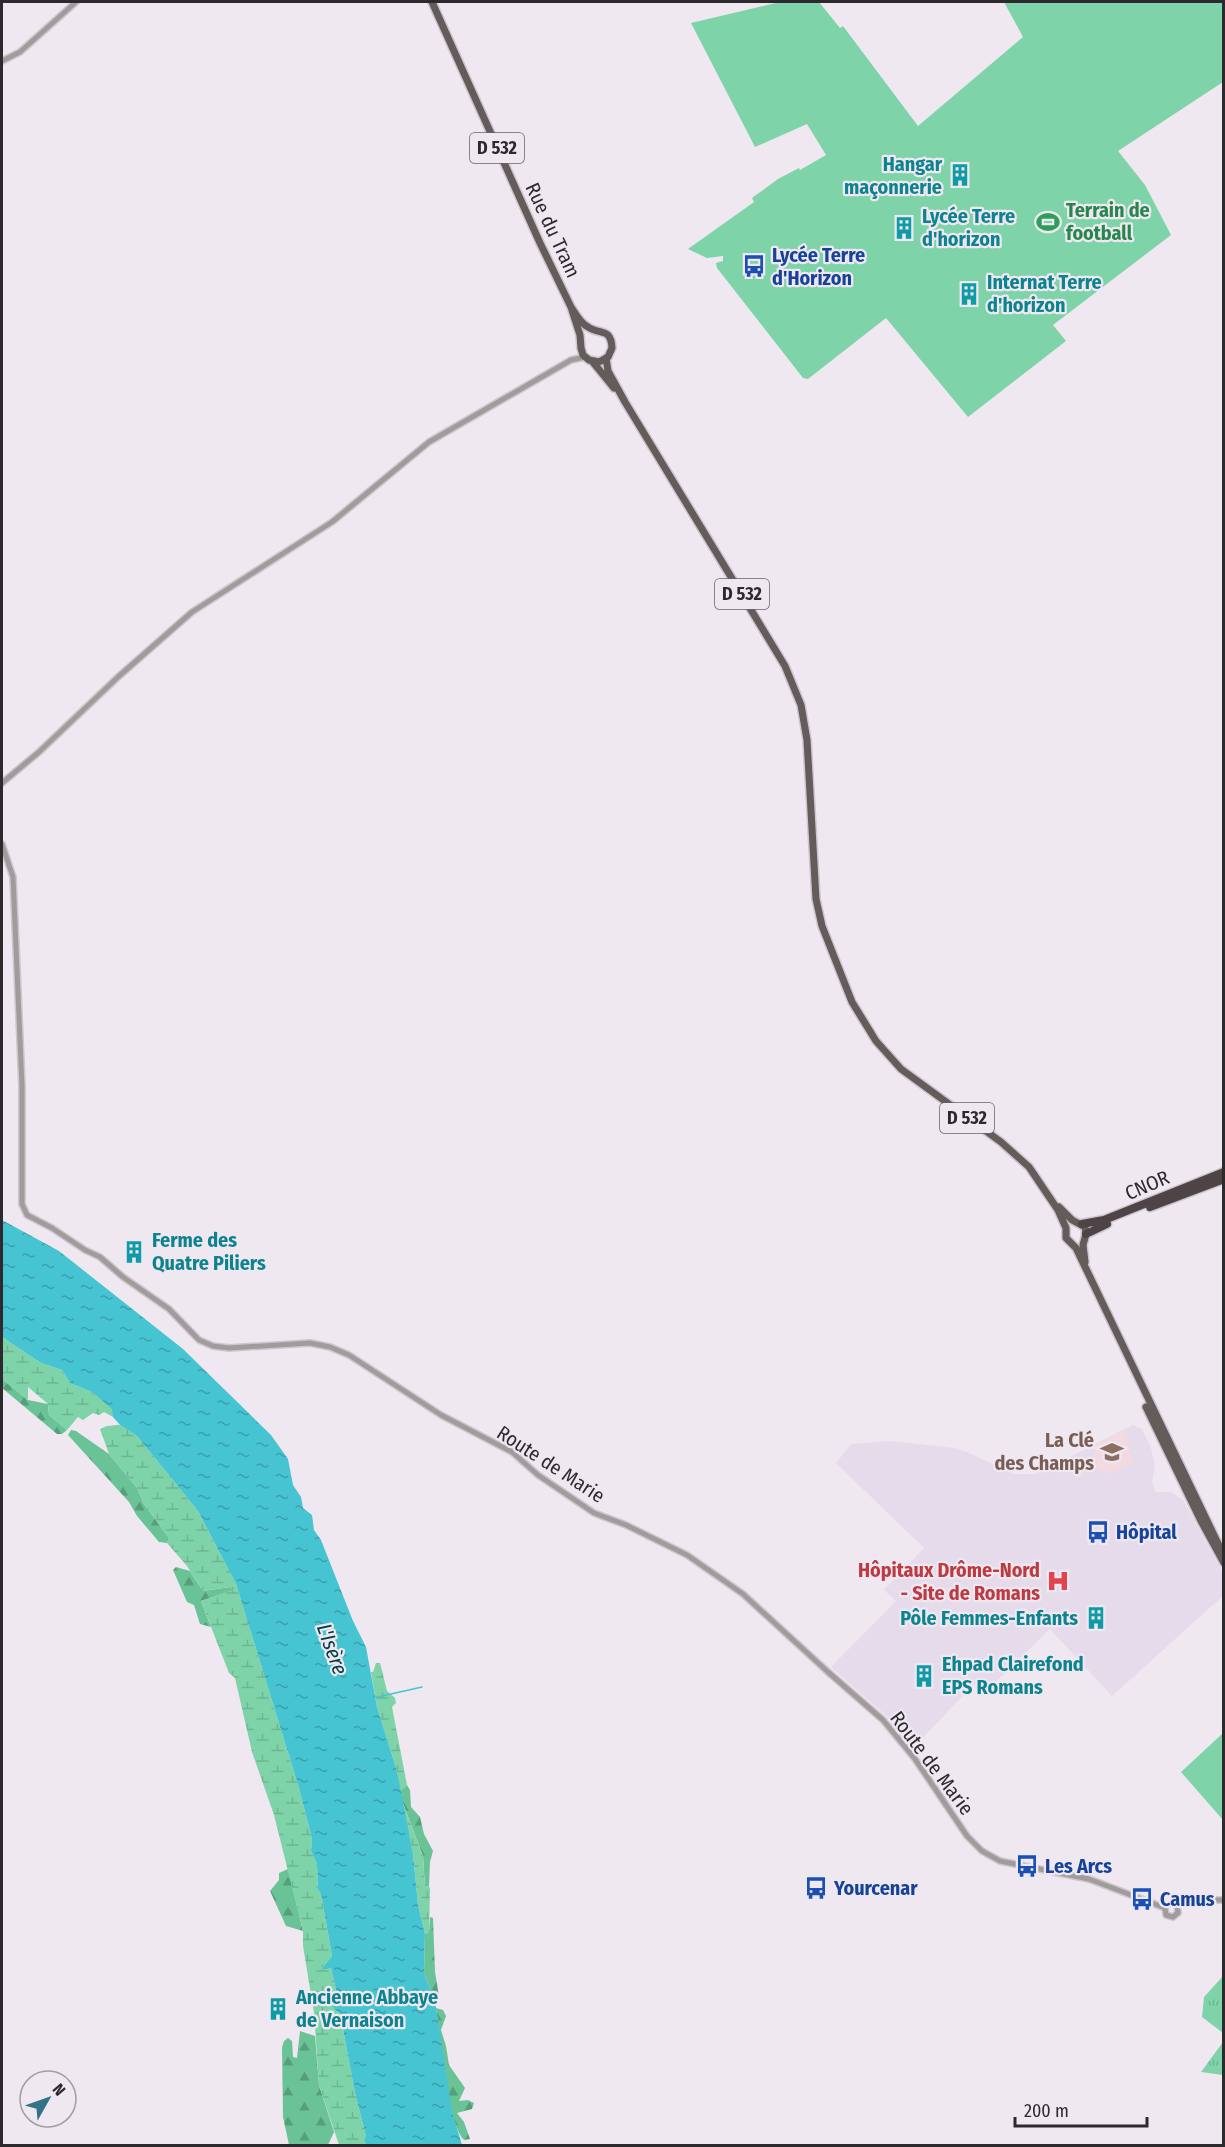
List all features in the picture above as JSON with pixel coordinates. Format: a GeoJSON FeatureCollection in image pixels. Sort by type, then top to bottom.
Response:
{"type":"FeatureCollection","features":[{"type":"Feature","properties":{"kind":"highway","name":"CNOR"},"geometry":{"type":"LineString","coordinates":[[1079,1223],[1104,1220],[1224,1172]]}},
{"type":"Feature","properties":{"kind":"highway","name":"CNOR"},"geometry":{"type":"LineString","coordinates":[[1085,1238],[1105,1225],[1224,1179]]}},
{"type":"Feature","properties":{"kind":"main road","name":"Rue du Tram"},"geometry":{"type":"LineString","coordinates":[[432,2],[568,301]]}},
{"type":"Feature","properties":{"kind":"main road","name":"D 532"},"geometry":{"type":"LineString","coordinates":[[568,301],[585,326],[594,330]]}},
{"type":"Feature","properties":{"kind":"main road","name":"D 532"},"geometry":{"type":"LineString","coordinates":[[568,301],[581,344]]}},
{"type":"Feature","properties":{"kind":"main road"},"geometry":{"type":"LineString","coordinates":[[594,330],[606,333],[611,340],[612,351],[599,362],[588,359],[581,344],[586,333],[594,330]]}},
{"type":"Feature","properties":{"kind":"main road","name":"D 532"},"geometry":{"type":"LineString","coordinates":[[606,358],[608,371],[625,402],[785,666],[796,690],[807,740],[816,899],[827,939],[859,1016],[889,1057],[918,1083],[1020,1158],[1053,1200],[1066,1228]]}},
{"type":"Feature","properties":{"kind":"main road","name":"D 532"},"geometry":{"type":"LineString","coordinates":[[588,359],[625,402]]}},
{"type":"Feature","properties":{"kind":"main road","name":"D 532"},"geometry":{"type":"LineString","coordinates":[[1053,1200],[1079,1223]]}},
{"type":"Feature","properties":{"kind":"main road"},"geometry":{"type":"LineString","coordinates":[[1087,1274],[1085,1238],[1079,1223],[1066,1228],[1066,1238],[1073,1244],[1087,1274],[1128,1359],[1224,1556]]}},
{"type":"Feature","properties":{"kind":"main road"},"geometry":{"type":"LineString","coordinates":[[1073,1244],[1085,1238]]}},
{"type":"Feature","properties":{"kind":"main road"},"geometry":{"type":"LineString","coordinates":[[1128,1359],[1152,1419],[1224,1563]]}},
{"type":"Feature","properties":{"kind":"street"},"geometry":{"type":"LineString","coordinates":[[2,61],[20,52],[76,2]]}},
{"type":"Feature","properties":{"kind":"street"},"geometry":{"type":"LineString","coordinates":[[2,783],[39,752],[118,676],[192,612],[332,522],[429,442],[570,360],[581,344]]}},
{"type":"Feature","properties":{"kind":"street"},"geometry":{"type":"LineString","coordinates":[[570,360],[588,359]]}},
{"type":"Feature","properties":{"kind":"street","name":"Route de Marie"},"geometry":{"type":"LineString","coordinates":[[2,844],[13,877],[22,1086],[22,1193],[24,1211],[27,1215],[100,1257],[123,1277],[158,1300],[199,1340],[213,1346],[229,1348],[310,1343],[330,1347],[349,1355],[441,1415],[512,1452],[538,1475],[594,1513],[626,1525],[687,1555],[743,1594],[883,1720],[915,1760],[967,1836],[982,1851],[996,1860],[1089,1879],[1165,1908]]}},
{"type":"Feature","properties":{"kind":"street"},"geometry":{"type":"LineString","coordinates":[[1177,1905],[1178,1913],[1173,1917],[1166,1915],[1165,1908],[1170,1903],[1177,1905],[1185,1900],[1224,1900]]}},
{"type":"Feature","properties":{"kind":"shaded area","name":"Hôpitaux Drôme-Nord - Site de Romans"},"geometry":{"type":"Polygon","coordinates":[[[1133,1425],[1142,1429],[1151,1448],[1155,1466],[1152,1482],[1156,1492],[1171,1492],[1183,1500],[1223,1573],[1223,1596],[1112,1696],[1050,1629],[984,1693],[974,1684],[913,1748],[892,1721],[831,1667],[896,1601],[884,1590],[924,1548],[836,1463],[851,1444],[891,1441],[954,1448],[1014,1474],[1036,1474],[1133,1425]]]}},
{"type":"Feature","properties":{"kind":"shaded area","name":"La Clé des Champs"},"geometry":{"type":"Polygon","coordinates":[[[1124,1430],[1133,1463],[1105,1475],[1091,1462],[1096,1450],[1093,1446],[1124,1430]]]}},
{"type":"Feature","properties":{"kind":"green space"},"geometry":{"type":"Polygon","coordinates":[[[780,2],[819,2],[840,28],[843,26],[918,126],[1023,37],[1004,2],[1223,2],[1223,82],[1118,151],[1145,185],[1171,235],[1053,325],[1066,341],[968,417],[886,318],[808,379],[803,378],[717,268],[716,263],[723,261],[723,256],[707,258],[688,249],[754,202],[752,198],[778,179],[826,155],[807,124],[755,147],[691,23],[780,2]]]}},
{"type":"Feature","properties":{"kind":"green space"},"geometry":{"type":"Polygon","coordinates":[[[2,1337],[41,1363],[62,1370],[70,1383],[92,1392],[113,1409],[113,1417],[104,1412],[99,1415],[93,1413],[83,1420],[78,1417],[67,1430],[49,1415],[48,1404],[28,1387],[28,1400],[2,1379],[2,1337]]]}},
{"type":"Feature","properties":{"kind":"green space"},"geometry":{"type":"Polygon","coordinates":[[[2,1379],[28,1400],[48,1404],[49,1415],[67,1430],[62,1434],[57,1434],[2,1388],[2,1379]]]}},
{"type":"Feature","properties":{"kind":"green space"},"geometry":{"type":"Polygon","coordinates":[[[120,1425],[137,1436],[198,1511],[236,1584],[299,1788],[312,1839],[311,1851],[317,1864],[318,1890],[321,1894],[332,1956],[322,1968],[324,1970],[331,1968],[337,1994],[335,2010],[340,2013],[366,2145],[339,2145],[319,2085],[314,2013],[303,1946],[303,1931],[274,1815],[252,1752],[235,1678],[229,1673],[201,1601],[233,1590],[230,1587],[203,1591],[187,1566],[167,1543],[169,1538],[144,1504],[137,1488],[109,1454],[100,1429],[120,1425]]]}},
{"type":"Feature","properties":{"kind":"green space"},"geometry":{"type":"Polygon","coordinates":[[[71,1430],[76,1431],[109,1454],[137,1488],[144,1504],[169,1538],[167,1543],[159,1542],[137,1516],[129,1502],[68,1435],[71,1430]]]}},
{"type":"Feature","properties":{"kind":"green space"},"geometry":{"type":"Polygon","coordinates":[[[176,1567],[190,1571],[203,1591],[230,1587],[234,1590],[201,1601],[211,1627],[200,1624],[194,1605],[187,1602],[173,1570],[176,1567]]]}},
{"type":"Feature","properties":{"kind":"green space"},"geometry":{"type":"Polygon","coordinates":[[[376,1663],[380,1663],[387,1691],[395,1698],[396,1703],[392,1707],[407,1785],[400,1791],[397,1771],[377,1707],[371,1672],[376,1663]]]}},
{"type":"Feature","properties":{"kind":"green space"},"geometry":{"type":"Polygon","coordinates":[[[1223,1733],[1223,1820],[1181,1772],[1223,1733]]]}},
{"type":"Feature","properties":{"kind":"green space"},"geometry":{"type":"Polygon","coordinates":[[[407,1785],[410,1790],[411,1807],[420,1817],[424,1834],[433,1851],[429,1886],[425,1887],[423,1856],[401,1798],[400,1791],[407,1785]]]}},
{"type":"Feature","properties":{"kind":"green space"},"geometry":{"type":"Polygon","coordinates":[[[401,1798],[423,1856],[425,1887],[429,1886],[430,1889],[429,1932],[425,1934],[418,1905],[413,1854],[401,1798]]]}},
{"type":"Feature","properties":{"kind":"green space"},"geometry":{"type":"Polygon","coordinates":[[[288,1869],[303,1931],[286,1926],[270,1891],[279,1880],[279,1873],[288,1869]]]}},
{"type":"Feature","properties":{"kind":"green space"},"geometry":{"type":"Polygon","coordinates":[[[430,1917],[433,1918],[435,1972],[439,1996],[435,2001],[424,1973],[425,1934],[429,1932],[430,1917]]]}},
{"type":"Feature","properties":{"kind":"green space"},"geometry":{"type":"Polygon","coordinates":[[[1223,1976],[1223,2033],[1202,2017],[1204,1997],[1223,1976]]]}},
{"type":"Feature","properties":{"kind":"green space"},"geometry":{"type":"Polygon","coordinates":[[[436,2008],[443,2010],[446,2016],[441,2030],[449,2065],[465,2088],[459,2101],[468,2100],[474,2103],[472,2109],[457,2113],[464,2122],[470,2139],[464,2140],[453,2117],[445,2078],[436,2008]]]}},
{"type":"Feature","properties":{"kind":"green space"},"geometry":{"type":"Polygon","coordinates":[[[300,2031],[315,2036],[319,2085],[334,2132],[328,2145],[289,2145],[283,2117],[282,2047],[288,2038],[292,2041],[293,2057],[297,2058],[300,2031]]]}},
{"type":"Feature","properties":{"kind":"green space"},"geometry":{"type":"Polygon","coordinates":[[[1223,2042],[1223,2075],[1201,2072],[1223,2042]]]}},
{"type":"Feature","properties":{"kind":"water","name":"L'Isère"},"geometry":{"type":"Polygon","coordinates":[[[2,1220],[59,1251],[183,1349],[271,1435],[288,1459],[293,1485],[301,1497],[303,1508],[312,1515],[314,1530],[321,1540],[353,1621],[366,1647],[377,1707],[397,1771],[413,1854],[418,1905],[425,1934],[424,1973],[435,2001],[452,2111],[462,2145],[366,2145],[340,2013],[335,2010],[331,2001],[337,1994],[331,1968],[324,1970],[322,1968],[332,1956],[321,1894],[318,1890],[317,1864],[311,1851],[312,1839],[299,1788],[236,1584],[198,1511],[137,1436],[120,1425],[113,1417],[112,1409],[92,1392],[70,1383],[62,1370],[41,1363],[2,1337],[2,1220]]]}},
{"type":"Feature","properties":{"kind":"waterway"},"geometry":{"type":"LineString","coordinates":[[373,1698],[422,1687]]}},
{"type":"Feature","properties":{"kind":"place","name":"Hangar maçonnerie"},"geometry":{"type":"Point","coordinates":[960,175]}},
{"type":"Feature","properties":{"kind":"place","name":"Terrain de football"},"geometry":{"type":"Point","coordinates":[1048,222]}},
{"type":"Feature","properties":{"kind":"place","name":"Lycée Terre d'horizon"},"geometry":{"type":"Point","coordinates":[904,228]}},
{"type":"Feature","properties":{"kind":"place","name":"Lycée Terre d'Horizon"},"geometry":{"type":"Point","coordinates":[754,266]}},
{"type":"Feature","properties":{"kind":"place","name":"Internat Terre d'horizon"},"geometry":{"type":"Point","coordinates":[969,294]}},
{"type":"Feature","properties":{"kind":"place","name":"Ferme des Quatre Piliers"},"geometry":{"type":"Point","coordinates":[134,1252]}},
{"type":"Feature","properties":{"kind":"place","name":"La Clé des Champs"},"geometry":{"type":"Point","coordinates":[1112,1452]}},
{"type":"Feature","properties":{"kind":"place","name":"Hôpital"},"geometry":{"type":"Point","coordinates":[1098,1532]}},
{"type":"Feature","properties":{"kind":"place","name":"Hôpitaux Drôme-Nord - Site de Romans"},"geometry":{"type":"Point","coordinates":[1058,1581]}},
{"type":"Feature","properties":{"kind":"place","name":"Pôle Femmes-Enfants"},"geometry":{"type":"Point","coordinates":[1096,1618]}},
{"type":"Feature","properties":{"kind":"place","name":"Ehpad Clairefond EPS Romans"},"geometry":{"type":"Point","coordinates":[924,1676]}},
{"type":"Feature","properties":{"kind":"place","name":"Les Arcs"},"geometry":{"type":"Point","coordinates":[1027,1866]}},
{"type":"Feature","properties":{"kind":"place","name":"Yourcenar"},"geometry":{"type":"Point","coordinates":[816,1888]}},
{"type":"Feature","properties":{"kind":"place","name":"Camus"},"geometry":{"type":"Point","coordinates":[1142,1899]}},
{"type":"Feature","properties":{"kind":"place","name":"Ancienne Abbaye de Vernaison"},"geometry":{"type":"Point","coordinates":[278,2009]}}]}
